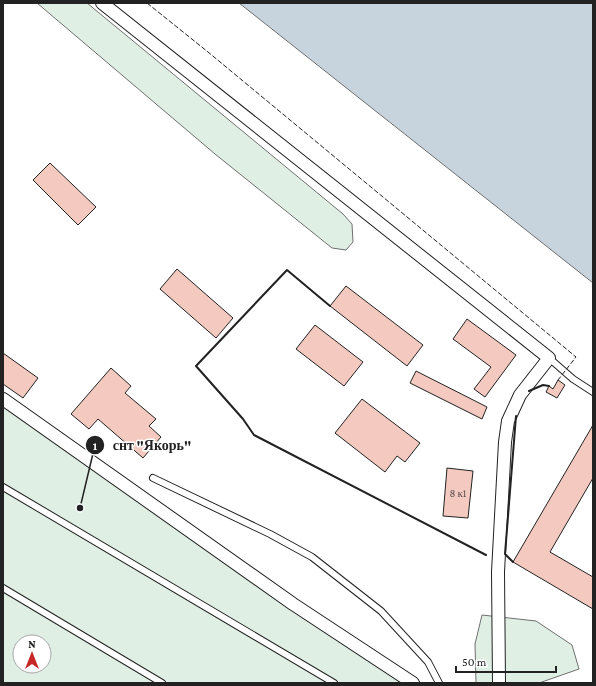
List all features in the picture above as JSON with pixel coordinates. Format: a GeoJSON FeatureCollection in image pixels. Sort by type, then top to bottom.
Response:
{"type":"FeatureCollection","features":[{"type":"Feature","properties":{"kind":"street"},"geometry":{"type":"LineString","coordinates":[[102,3],[549,358],[520,395],[508,421],[505,442],[498,572],[499,683]]}},
{"type":"Feature","properties":{"kind":"street"},"geometry":{"type":"LineString","coordinates":[[3,399],[293,604],[413,683]]}},
{"type":"Feature","properties":{"kind":"lane"},"geometry":{"type":"LineString","coordinates":[[549,358],[593,392]]}},
{"type":"Feature","properties":{"kind":"lane"},"geometry":{"type":"LineString","coordinates":[[153,478],[270,534],[312,557],[381,611],[428,662],[439,683]]}},
{"type":"Feature","properties":{"kind":"lane"},"geometry":{"type":"LineString","coordinates":[[3,487],[334,683]]}},
{"type":"Feature","properties":{"kind":"lane"},"geometry":{"type":"LineString","coordinates":[[3,588],[162,683]]}},
{"type":"Feature","properties":{"kind":"green space"},"geometry":{"type":"Polygon","coordinates":[[[37,3],[87,3],[343,214],[352,224],[353,242],[346,250],[332,248],[215,154],[37,3]]]}},
{"type":"Feature","properties":{"kind":"green space"},"geometry":{"type":"Polygon","coordinates":[[[3,400],[408,683],[3,683],[3,400]]]}},
{"type":"Feature","properties":{"kind":"green space"},"geometry":{"type":"Polygon","coordinates":[[[482,615],[536,621],[572,645],[579,669],[539,683],[476,683],[475,644],[482,615]]]}},
{"type":"Feature","properties":{"kind":"shaded area"},"geometry":{"type":"Polygon","coordinates":[[[239,3],[593,3],[593,283],[239,3]]]}},
{"type":"Feature","properties":{"kind":"building"},"geometry":{"type":"Polygon","coordinates":[[[50,163],[96,207],[78,225],[33,180],[50,163]]]}},
{"type":"Feature","properties":{"kind":"building"},"geometry":{"type":"Polygon","coordinates":[[[177,269],[233,318],[216,338],[160,289],[177,269]]]}},
{"type":"Feature","properties":{"kind":"building"},"geometry":{"type":"Polygon","coordinates":[[[346,286],[423,345],[407,366],[330,306],[346,286]]]}},
{"type":"Feature","properties":{"kind":"building"},"geometry":{"type":"Polygon","coordinates":[[[467,319],[516,355],[485,397],[474,389],[491,367],[453,339],[467,319]]]}},
{"type":"Feature","properties":{"kind":"building"},"geometry":{"type":"Polygon","coordinates":[[[315,325],[363,362],[344,386],[296,349],[315,325]]]}},
{"type":"Feature","properties":{"kind":"building"},"geometry":{"type":"Polygon","coordinates":[[[3,353],[38,378],[23,398],[3,384],[3,353]]]}},
{"type":"Feature","properties":{"kind":"building"},"geometry":{"type":"Polygon","coordinates":[[[111,368],[131,386],[125,393],[156,419],[149,426],[161,437],[143,458],[98,419],[89,429],[71,414],[111,368]]]}},
{"type":"Feature","properties":{"kind":"building"},"geometry":{"type":"Polygon","coordinates":[[[416,371],[487,407],[482,419],[410,383],[416,371]]]}},
{"type":"Feature","properties":{"kind":"building"},"geometry":{"type":"Polygon","coordinates":[[[558,380],[565,385],[557,398],[546,392],[549,386],[553,389],[558,380]]]}},
{"type":"Feature","properties":{"kind":"building"},"geometry":{"type":"Polygon","coordinates":[[[362,399],[420,443],[405,462],[397,456],[385,472],[335,433],[362,399]]]}},
{"type":"Feature","properties":{"kind":"building"},"geometry":{"type":"Polygon","coordinates":[[[593,425],[593,478],[550,552],[593,577],[593,609],[513,562],[593,425]]]}},
{"type":"Feature","properties":{"kind":"building"},"geometry":{"type":"Polygon","coordinates":[[[447,468],[473,471],[468,518],[443,516],[447,468]]]}},
{"type":"Feature","properties":{"kind":"fence"},"geometry":{"type":"LineString","coordinates":[[147,3],[576,357],[558,380]]}},
{"type":"Feature","properties":{"kind":"wall"},"geometry":{"type":"LineString","coordinates":[[330,306],[287,270],[196,366],[243,419],[254,435],[486,555]]}},
{"type":"Feature","properties":{"kind":"wall"},"geometry":{"type":"LineString","coordinates":[[529,391],[543,385],[549,386]]}},
{"type":"Feature","properties":{"kind":"wall"},"geometry":{"type":"LineString","coordinates":[[513,562],[505,554],[516,416]]}},
{"type":"Feature","properties":{"kind":"place","name":"снт \"Якорь\""},"geometry":{"type":"Point","coordinates":[80,508]}}]}
